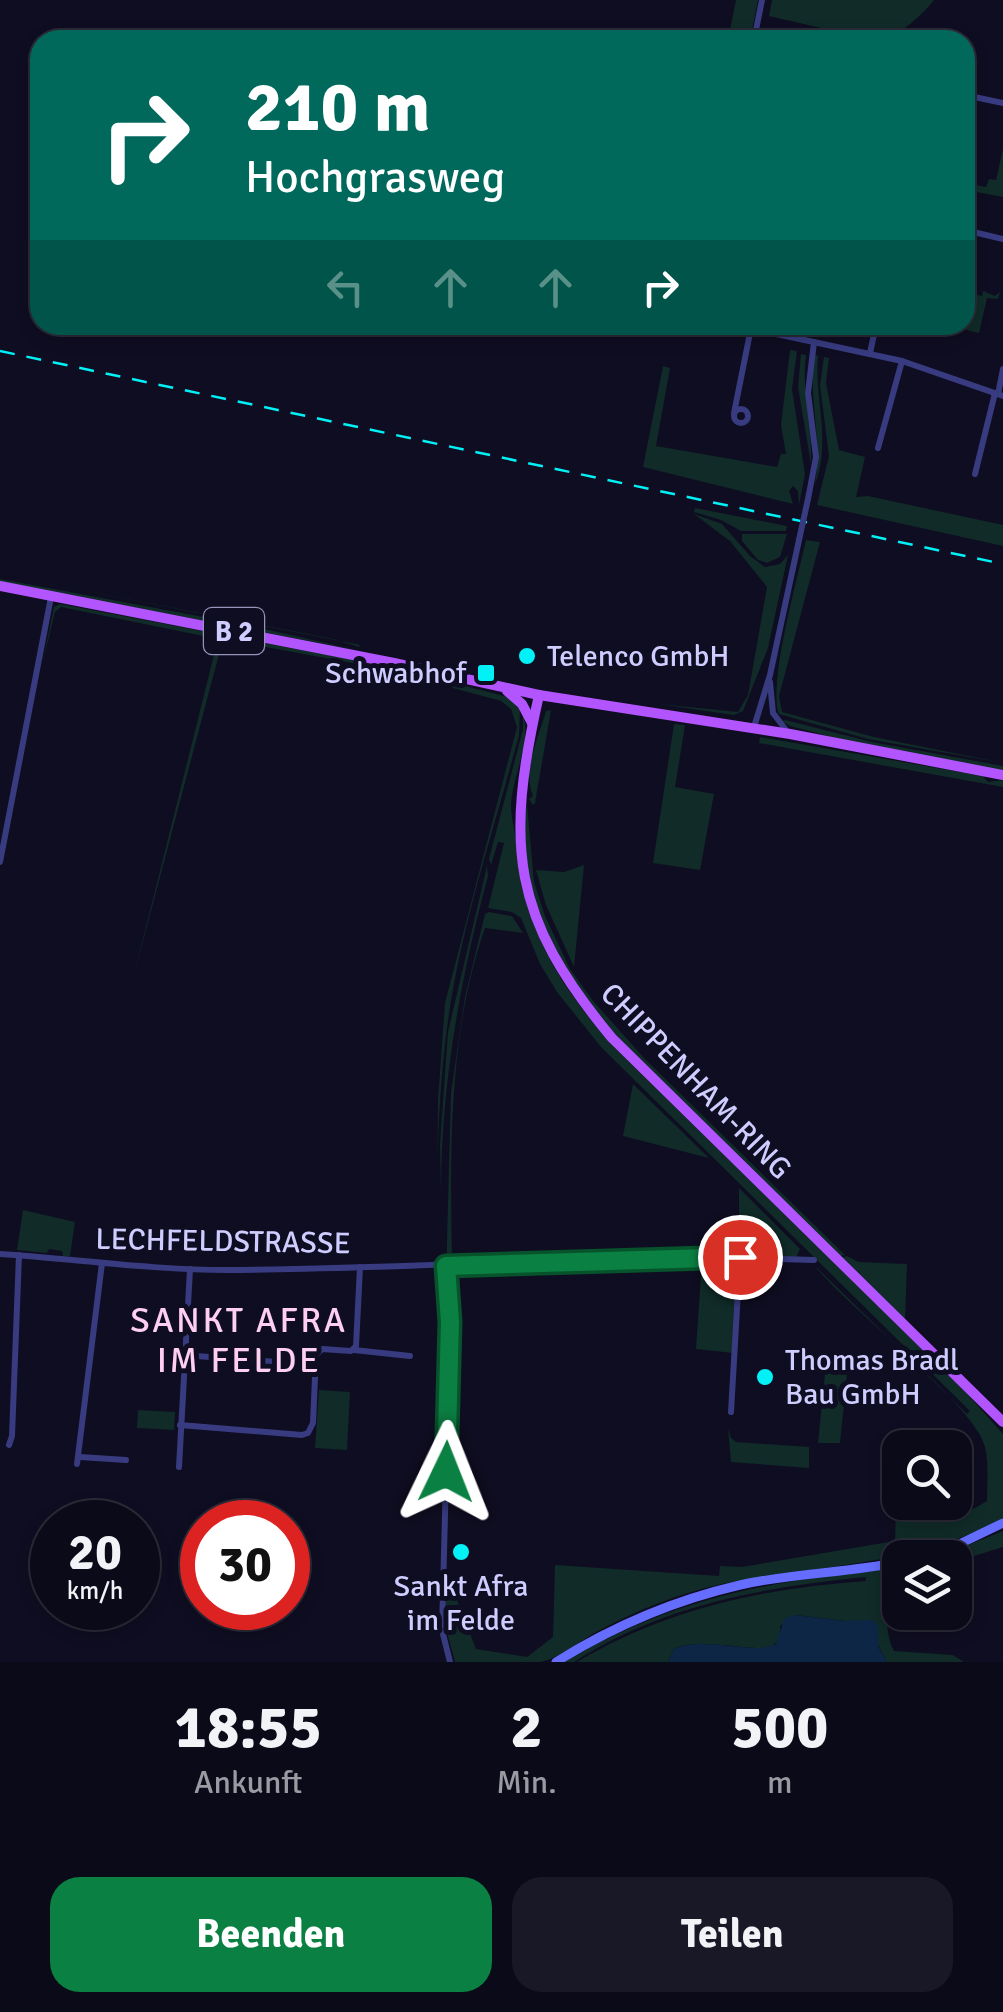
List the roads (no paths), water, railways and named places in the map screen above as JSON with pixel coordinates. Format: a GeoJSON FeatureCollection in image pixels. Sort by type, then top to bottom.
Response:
{"type":"FeatureCollection","features":[{"type":"Feature","properties":{"kind":"main road","name":"B 2"},"geometry":{"type":"LineString","coordinates":[[0,586],[376,659],[539,696],[790,734],[1003,775]]}},
{"type":"Feature","properties":{"kind":"main road"},"geometry":{"type":"LineString","coordinates":[[502,687],[522,704],[532,723]]}},
{"type":"Feature","properties":{"kind":"main road","name":"CHIPPENHAM-RING"},"geometry":{"type":"LineString","coordinates":[[539,696],[520,796],[521,862],[537,924],[565,978],[612,1038],[1003,1422]]}},
{"type":"Feature","properties":{"kind":"main road"},"geometry":{"type":"LineString","coordinates":[[968,1540],[1003,1523]]}},
{"type":"Feature","properties":{"kind":"main road"},"geometry":{"type":"LineString","coordinates":[[556,1662],[644,1616],[726,1589],[774,1578],[882,1564]]}},
{"type":"Feature","properties":{"kind":"street"},"geometry":{"type":"LineString","coordinates":[[756,30],[762,0]]}},
{"type":"Feature","properties":{"kind":"street"},"geometry":{"type":"LineString","coordinates":[[975,97],[1003,103]]}},
{"type":"Feature","properties":{"kind":"street"},"geometry":{"type":"LineString","coordinates":[[975,232],[1003,239]]}},
{"type":"Feature","properties":{"kind":"street"},"geometry":{"type":"LineString","coordinates":[[734,413],[750,335]]}},
{"type":"Feature","properties":{"kind":"street"},"geometry":{"type":"LineString","coordinates":[[782,335],[902,361],[999,394]]}},
{"type":"Feature","properties":{"kind":"street"},"geometry":{"type":"LineString","coordinates":[[870,353],[874,335]]}},
{"type":"Feature","properties":{"kind":"street"},"geometry":{"type":"LineString","coordinates":[[754,728],[770,675],[816,457],[808,392],[814,342]]}},
{"type":"Feature","properties":{"kind":"street"},"geometry":{"type":"LineString","coordinates":[[878,448],[902,361]]}},
{"type":"Feature","properties":{"kind":"street"},"geometry":{"type":"LineString","coordinates":[[974,474],[1003,369]]}},
{"type":"Feature","properties":{"kind":"street"},"geometry":{"type":"LineString","coordinates":[[0,862],[51,596]]}},
{"type":"Feature","properties":{"kind":"street"},"geometry":{"type":"LineString","coordinates":[[770,675],[773,713],[790,734]]}},
{"type":"Feature","properties":{"kind":"street","name":"LECHFELDSTRASSE"},"geometry":{"type":"LineString","coordinates":[[0,1254],[190,1269],[740,1257],[814,1260]]}},
{"type":"Feature","properties":{"kind":"street"},"geometry":{"type":"LineString","coordinates":[[9,1445],[19,1255]]}},
{"type":"Feature","properties":{"kind":"street"},"geometry":{"type":"LineString","coordinates":[[731,1412],[740,1257]]}},
{"type":"Feature","properties":{"kind":"street"},"geometry":{"type":"LineString","coordinates":[[102,1264],[78,1460],[126,1460]]}},
{"type":"Feature","properties":{"kind":"street"},"geometry":{"type":"LineString","coordinates":[[446,1266],[450,1322],[442,1630],[450,1662]]}},
{"type":"Feature","properties":{"kind":"street"},"geometry":{"type":"LineString","coordinates":[[354,1350],[360,1267]]}},
{"type":"Feature","properties":{"kind":"street"},"geometry":{"type":"LineString","coordinates":[[179,1466],[190,1269]]}},
{"type":"Feature","properties":{"kind":"street"},"geometry":{"type":"LineString","coordinates":[[180,1425],[306,1435],[312,1429],[316,1356],[322,1350],[410,1356]]}},
{"type":"Feature","properties":{"kind":"street"},"geometry":{"type":"LineString","coordinates":[[183,1355],[316,1365]]}},
{"type":"Feature","properties":{"kind":"water"},"geometry":{"type":"Polygon","coordinates":[[[795,1615],[873,1620],[878,1626],[878,1646],[887,1662],[668,1662],[674,1649],[687,1645],[754,1648],[776,1644],[784,1619],[795,1615]]]}},
{"type":"Feature","properties":{"kind":"railway"},"geometry":{"type":"LineString","coordinates":[[0,351],[1003,564]]}},
{"type":"Feature","properties":{"kind":"place","name":"Telenco GmbH"},"geometry":{"type":"Point","coordinates":[527,656]}},
{"type":"Feature","properties":{"kind":"place","name":"Schwabhof"},"geometry":{"type":"Point","coordinates":[486,673]}},
{"type":"Feature","properties":{"kind":"place","name":"Thomas Bradl Bau GmbH"},"geometry":{"type":"Point","coordinates":[765,1377]}},
{"type":"Feature","properties":{"kind":"place","name":"Sankt Afra im Felde"},"geometry":{"type":"Point","coordinates":[461,1552]}},
{"type":"Feature","properties":{"kind":"district","name":"SANKT AFRA IM FELDE"},"geometry":{"type":"Point","coordinates":[239,1340]}}]}
